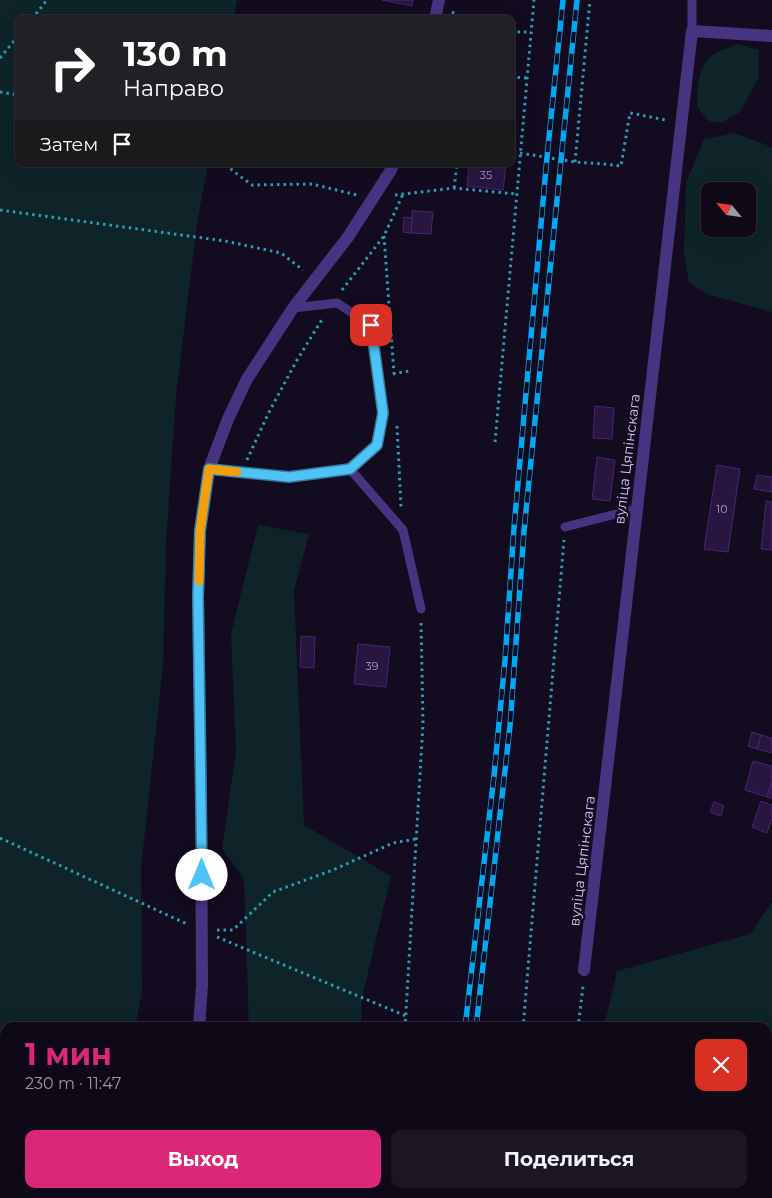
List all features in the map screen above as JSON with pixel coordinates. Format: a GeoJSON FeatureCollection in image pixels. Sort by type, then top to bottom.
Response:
{"type":"FeatureCollection","features":[{"type":"Feature","properties":{"kind":"street"},"geometry":{"type":"LineString","coordinates":[[436,15],[439,0]]}},
{"type":"Feature","properties":{"kind":"street"},"geometry":{"type":"LineString","coordinates":[[692,31],[772,36]]}},
{"type":"Feature","properties":{"kind":"street","name":"вуліца Цяпінскага"},"geometry":{"type":"LineString","coordinates":[[584,970],[692,31]]}},
{"type":"Feature","properties":{"kind":"street"},"geometry":{"type":"LineString","coordinates":[[199,1022],[202,985],[202,931],[198,597],[200,531],[209,469],[228,418],[247,379],[293,308],[348,237],[392,167]]}},
{"type":"Feature","properties":{"kind":"lane"},"geometry":{"type":"LineString","coordinates":[[692,0],[692,31]]}},
{"type":"Feature","properties":{"kind":"lane"},"geometry":{"type":"LineString","coordinates":[[209,469],[289,477],[350,469],[377,445],[383,413],[371,325],[337,303],[293,308]]}},
{"type":"Feature","properties":{"kind":"lane"},"geometry":{"type":"LineString","coordinates":[[350,469],[403,530],[421,609]]}},
{"type":"Feature","properties":{"kind":"lane"},"geometry":{"type":"LineString","coordinates":[[565,527],[636,509]]}},
{"type":"Feature","properties":{"kind":"path"},"geometry":{"type":"LineString","coordinates":[[35,15],[47,0]]}},
{"type":"Feature","properties":{"kind":"path"},"geometry":{"type":"LineString","coordinates":[[495,442],[534,0]]}},
{"type":"Feature","properties":{"kind":"path"},"geometry":{"type":"LineString","coordinates":[[575,162],[590,0]]}},
{"type":"Feature","properties":{"kind":"path"},"geometry":{"type":"LineString","coordinates":[[515,32],[531,32]]}},
{"type":"Feature","properties":{"kind":"path"},"geometry":{"type":"LineString","coordinates":[[0,58],[15,40]]}},
{"type":"Feature","properties":{"kind":"path"},"geometry":{"type":"LineString","coordinates":[[515,77],[527,78]]}},
{"type":"Feature","properties":{"kind":"path"},"geometry":{"type":"LineString","coordinates":[[0,92],[15,94]]}},
{"type":"Feature","properties":{"kind":"path"},"geometry":{"type":"LineString","coordinates":[[520,153],[575,162],[621,166],[630,113],[681,123]]}},
{"type":"Feature","properties":{"kind":"path"},"geometry":{"type":"LineString","coordinates":[[229,167],[252,185],[312,184],[372,198],[454,188],[516,194]]}},
{"type":"Feature","properties":{"kind":"path"},"geometry":{"type":"LineString","coordinates":[[454,188],[457,167]]}},
{"type":"Feature","properties":{"kind":"path"},"geometry":{"type":"LineString","coordinates":[[242,472],[268,414],[297,360],[332,303],[384,236],[403,194]]}},
{"type":"Feature","properties":{"kind":"path"},"geometry":{"type":"LineString","coordinates":[[0,210],[225,241],[281,253],[316,279]]}},
{"type":"Feature","properties":{"kind":"path"},"geometry":{"type":"LineString","coordinates":[[524,1022],[565,527]]}},
{"type":"Feature","properties":{"kind":"path"},"geometry":{"type":"LineString","coordinates":[[406,1022],[423,724],[421,609]]}},
{"type":"Feature","properties":{"kind":"path"},"geometry":{"type":"LineString","coordinates":[[202,931],[233,930],[272,892],[333,870],[393,843],[416,839]]}},
{"type":"Feature","properties":{"kind":"path"},"geometry":{"type":"LineString","coordinates":[[579,1022],[584,970]]}},
{"type":"Feature","properties":{"kind":"green space"},"geometry":{"type":"Polygon","coordinates":[[[0,0],[237,0],[235,15],[15,15],[15,167],[207,167],[197,223],[176,397],[166,544],[163,666],[141,868],[142,992],[136,1022],[0,1022],[0,0]]]}},
{"type":"Feature","properties":{"kind":"green space"},"geometry":{"type":"Polygon","coordinates":[[[738,44],[759,50],[759,77],[740,112],[721,123],[709,121],[697,107],[699,77],[710,58],[724,49],[738,44]]]}},
{"type":"Feature","properties":{"kind":"green space"},"geometry":{"type":"Polygon","coordinates":[[[734,133],[772,148],[772,312],[707,294],[689,282],[684,252],[686,183],[704,139],[734,133]]]}},
{"type":"Feature","properties":{"kind":"green space"},"geometry":{"type":"Polygon","coordinates":[[[258,525],[309,534],[294,591],[304,825],[391,876],[362,998],[361,1022],[249,1022],[244,879],[222,849],[236,751],[231,634],[258,525]]]}},
{"type":"Feature","properties":{"kind":"green space"},"geometry":{"type":"Polygon","coordinates":[[[772,902],[772,1022],[605,1022],[617,971],[750,934],[772,902]]]}},
{"type":"Feature","properties":{"kind":"building"},"geometry":{"type":"Polygon","coordinates":[[[382,0],[413,0],[412,6],[382,0]]]}},
{"type":"Feature","properties":{"kind":"building"},"geometry":{"type":"Polygon","coordinates":[[[469,167],[506,167],[503,190],[467,186],[469,167]]]}},
{"type":"Feature","properties":{"kind":"building"},"geometry":{"type":"Polygon","coordinates":[[[412,211],[433,212],[431,234],[411,233],[412,211]]]}},
{"type":"Feature","properties":{"kind":"building"},"geometry":{"type":"Polygon","coordinates":[[[404,217],[412,218],[411,233],[403,232],[404,217]]]}},
{"type":"Feature","properties":{"kind":"building"},"geometry":{"type":"Polygon","coordinates":[[[595,406],[614,408],[612,439],[593,438],[595,406]]]}},
{"type":"Feature","properties":{"kind":"building"},"geometry":{"type":"Polygon","coordinates":[[[597,457],[615,460],[610,501],[592,499],[597,457]]]}},
{"type":"Feature","properties":{"kind":"building"},"geometry":{"type":"Polygon","coordinates":[[[717,465],[740,469],[728,552],[704,549],[717,465]]]}},
{"type":"Feature","properties":{"kind":"building"},"geometry":{"type":"Polygon","coordinates":[[[757,475],[772,477],[772,492],[754,489],[757,475]]]}},
{"type":"Feature","properties":{"kind":"building"},"geometry":{"type":"Polygon","coordinates":[[[766,501],[772,502],[772,550],[761,549],[766,501]]]}},
{"type":"Feature","properties":{"kind":"building"},"geometry":{"type":"Polygon","coordinates":[[[301,636],[315,637],[314,668],[300,667],[301,636]]]}},
{"type":"Feature","properties":{"kind":"building"},"geometry":{"type":"Polygon","coordinates":[[[358,644],[390,647],[386,687],[354,684],[358,644]]]}},
{"type":"Feature","properties":{"kind":"building"},"geometry":{"type":"Polygon","coordinates":[[[752,732],[761,735],[757,749],[748,746],[752,732]]]}},
{"type":"Feature","properties":{"kind":"building"},"geometry":{"type":"Polygon","coordinates":[[[761,735],[772,738],[772,753],[757,749],[761,735]]]}},
{"type":"Feature","properties":{"kind":"building"},"geometry":{"type":"Polygon","coordinates":[[[753,761],[772,766],[772,781],[767,797],[745,790],[753,761]]]}},
{"type":"Feature","properties":{"kind":"building"},"geometry":{"type":"Polygon","coordinates":[[[772,781],[772,798],[767,797],[772,781]]]}},
{"type":"Feature","properties":{"kind":"building"},"geometry":{"type":"Polygon","coordinates":[[[761,801],[772,805],[772,818],[767,833],[752,827],[761,801]]]}},
{"type":"Feature","properties":{"kind":"building"},"geometry":{"type":"Polygon","coordinates":[[[714,802],[724,806],[721,816],[710,812],[714,802]]]}},
{"type":"Feature","properties":{"kind":"railway"},"geometry":{"type":"LineString","coordinates":[[466,1022],[494,776],[505,660],[514,528],[563,0]]}},
{"type":"Feature","properties":{"kind":"railway"},"geometry":{"type":"LineString","coordinates":[[477,1022],[510,726],[524,531],[577,0]]}},
{"type":"Feature","properties":{"kind":"slow traffic"},"geometry":{"type":"LineString","coordinates":[[199,581],[200,531],[209,469],[237,472]]}},
{"type":"Feature","properties":{"kind":"route"},"geometry":{"type":"LineString","coordinates":[[202,875],[198,597],[200,531],[209,469],[289,477],[350,469],[377,445],[383,413],[371,325]]}}]}
